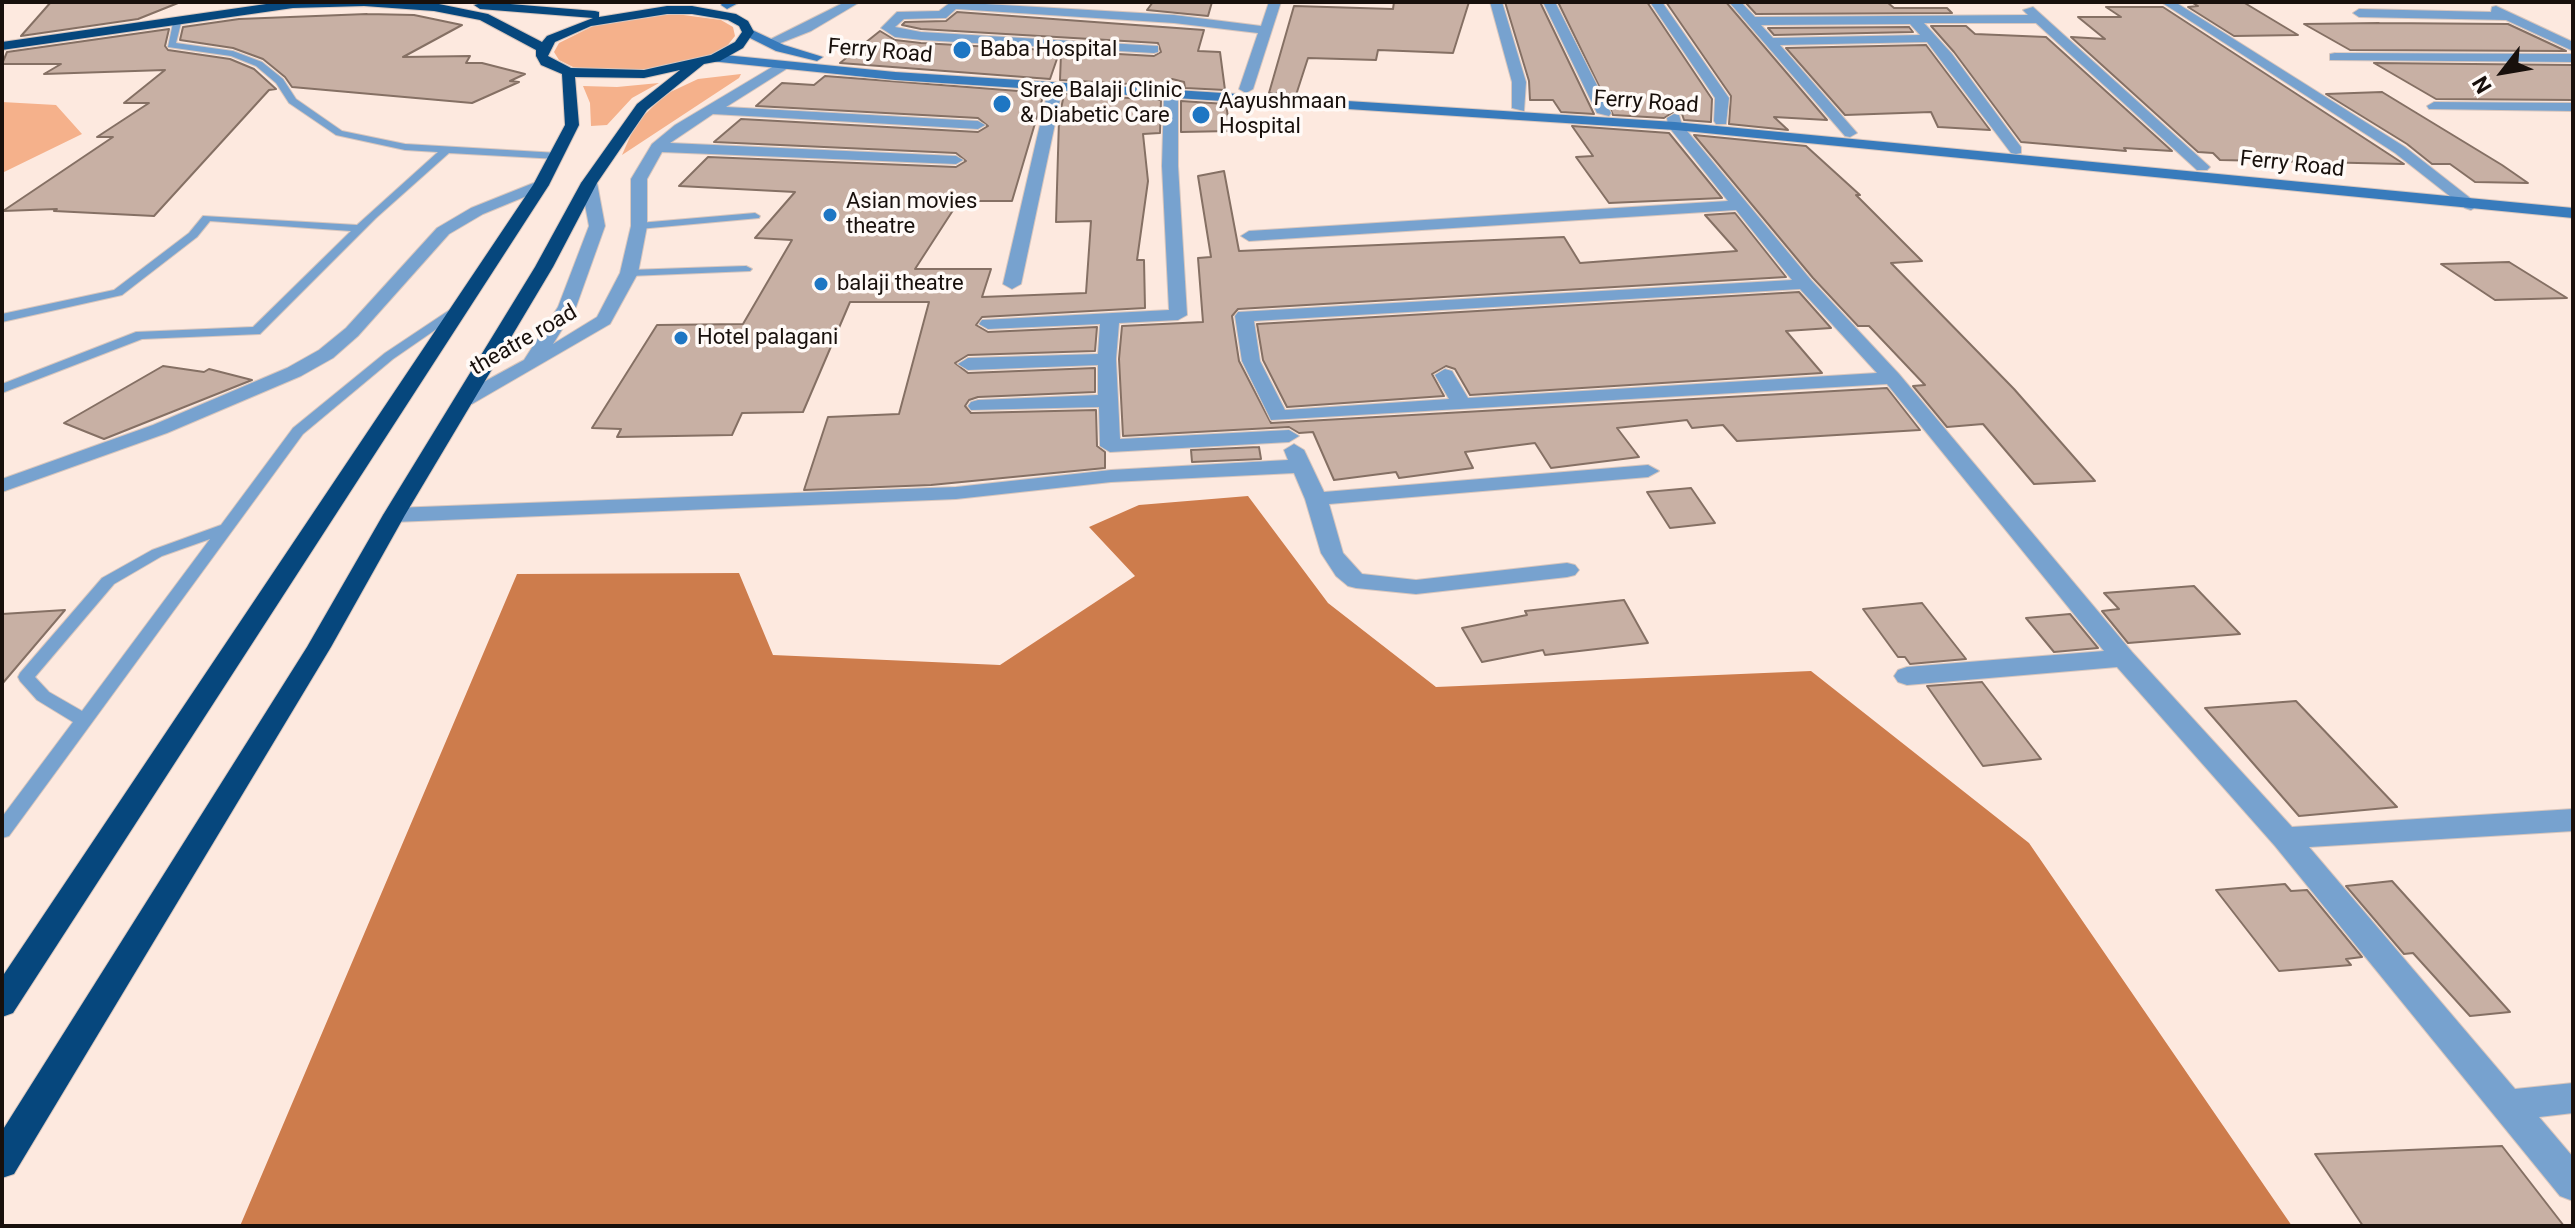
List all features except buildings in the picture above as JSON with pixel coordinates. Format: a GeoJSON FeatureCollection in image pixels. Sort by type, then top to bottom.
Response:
{"type":"FeatureCollection","features":[{"type":"Feature","properties":{"kind":"highway"},"geometry":{"type":"LineString","coordinates":[[2,39],[259,2]]}},
{"type":"Feature","properties":{"kind":"highway"},"geometry":{"type":"LineString","coordinates":[[2,46],[293,4],[357,2],[434,7],[484,17],[530,39],[543,49],[546,62],[568,72],[590,75],[644,74],[707,61]]}},
{"type":"Feature","properties":{"kind":"highway"},"geometry":{"type":"LineString","coordinates":[[460,2],[517,11],[613,16]]}},
{"type":"Feature","properties":{"kind":"highway"},"geometry":{"type":"LineString","coordinates":[[627,14],[646,2]]}},
{"type":"Feature","properties":{"kind":"highway"},"geometry":{"type":"LineString","coordinates":[[2,1162],[311,661],[394,515],[544,267],[589,183],[642,107],[669,83],[739,45],[748,32],[729,7],[627,14],[567,31],[551,39],[543,49]]}},
{"type":"Feature","properties":{"kind":"highway"},"geometry":{"type":"LineString","coordinates":[[2,1003],[541,185],[572,125],[568,72]]}},
{"type":"Feature","properties":{"kind":"street"},"geometry":{"type":"LineString","coordinates":[[769,43],[807,28],[854,2]]}},
{"type":"Feature","properties":{"kind":"street"},"geometry":{"type":"LineString","coordinates":[[1246,89],[1275,2]]}},
{"type":"Feature","properties":{"kind":"street"},"geometry":{"type":"LineString","coordinates":[[1496,2],[1519,82],[1508,111]]}},
{"type":"Feature","properties":{"kind":"street"},"geometry":{"type":"LineString","coordinates":[[1549,2],[1604,113]]}},
{"type":"Feature","properties":{"kind":"street"},"geometry":{"type":"LineString","coordinates":[[1656,2],[1722,98],[1721,121]]}},
{"type":"Feature","properties":{"kind":"street"},"geometry":{"type":"LineString","coordinates":[[1735,2],[1850,133]]}},
{"type":"Feature","properties":{"kind":"street"},"geometry":{"type":"LineString","coordinates":[[2019,2],[2202,167]]}},
{"type":"Feature","properties":{"kind":"street"},"geometry":{"type":"LineString","coordinates":[[2167,2],[2400,150],[2471,205]]}},
{"type":"Feature","properties":{"kind":"street"},"geometry":{"type":"LineString","coordinates":[[2479,2],[2573,47]]}},
{"type":"Feature","properties":{"kind":"street"},"geometry":{"type":"LineString","coordinates":[[1154,49],[921,36],[899,34],[887,28],[901,15],[942,15],[953,5],[1174,19],[1265,30]]}},
{"type":"Feature","properties":{"kind":"street"},"geometry":{"type":"LineString","coordinates":[[2359,13],[2508,16]]}},
{"type":"Feature","properties":{"kind":"street"},"geometry":{"type":"LineString","coordinates":[[1912,18],[1931,38],[2016,150]]}},
{"type":"Feature","properties":{"kind":"street"},"geometry":{"type":"LineString","coordinates":[[1751,21],[2039,19]]}},
{"type":"Feature","properties":{"kind":"street","name":"Ferry Road"},"geometry":{"type":"LineString","coordinates":[[748,32],[769,43],[819,57],[900,72],[1056,86],[1246,89],[1508,111],[1604,113],[2471,205],[2573,213]]}},
{"type":"Feature","properties":{"kind":"street"},"geometry":{"type":"LineString","coordinates":[[1769,42],[1931,38]]}},
{"type":"Feature","properties":{"kind":"street"},"geometry":{"type":"LineString","coordinates":[[2335,57],[2573,58]]}},
{"type":"Feature","properties":{"kind":"street","name":"Ferry Road"},"geometry":{"type":"LineString","coordinates":[[707,61],[1674,122],[1721,121],[2573,201]]}},
{"type":"Feature","properties":{"kind":"street","name":"theatre road"},"geometry":{"type":"LineString","coordinates":[[465,400],[604,320],[629,273],[639,226],[639,179],[657,147],[680,128],[784,66]]}},
{"type":"Feature","properties":{"kind":"street"},"geometry":{"type":"LineString","coordinates":[[1012,284],[1056,86]]}},
{"type":"Feature","properties":{"kind":"street"},"geometry":{"type":"LineString","coordinates":[[988,324],[1178,315],[1170,166],[1174,90]]}},
{"type":"Feature","properties":{"kind":"street"},"geometry":{"type":"LineString","coordinates":[[2434,106],[2573,107]]}},
{"type":"Feature","properties":{"kind":"street"},"geometry":{"type":"LineString","coordinates":[[710,110],[978,125]]}},
{"type":"Feature","properties":{"kind":"street"},"geometry":{"type":"LineString","coordinates":[[1674,122],[1805,284],[1892,378],[2123,658],[2285,838],[2573,1184]]}},
{"type":"Feature","properties":{"kind":"street"},"geometry":{"type":"LineString","coordinates":[[657,147],[956,160]]}},
{"type":"Feature","properties":{"kind":"street"},"geometry":{"type":"LineString","coordinates":[[532,364],[567,307],[592,246],[597,226],[589,183]]}},
{"type":"Feature","properties":{"kind":"street"},"geometry":{"type":"LineString","coordinates":[[2,486],[160,429],[294,372],[326,354],[352,332],[443,231],[477,211],[541,185]]}},
{"type":"Feature","properties":{"kind":"street"},"geometry":{"type":"LineString","coordinates":[[1249,236],[1740,205]]}},
{"type":"Feature","properties":{"kind":"street"},"geometry":{"type":"LineString","coordinates":[[1567,570],[1416,587],[1356,581],[1344,571],[1332,553],[1316,499],[1289,436],[1251,361],[1244,316],[1805,284]]}},
{"type":"Feature","properties":{"kind":"street"},"geometry":{"type":"LineString","coordinates":[[1110,318],[1107,359],[1110,446],[1289,436]]}},
{"type":"Feature","properties":{"kind":"street"},"geometry":{"type":"LineString","coordinates":[[968,364],[1107,359]]}},
{"type":"Feature","properties":{"kind":"street"},"geometry":{"type":"LineString","coordinates":[[1445,375],[1461,404]]}},
{"type":"Feature","properties":{"kind":"street"},"geometry":{"type":"LineString","coordinates":[[1278,416],[1892,378]]}},
{"type":"Feature","properties":{"kind":"street"},"geometry":{"type":"LineString","coordinates":[[978,406],[1107,401]]}},
{"type":"Feature","properties":{"kind":"street"},"geometry":{"type":"LineString","coordinates":[[394,515],[956,493],[1111,476],[1300,466]]}},
{"type":"Feature","properties":{"kind":"street"},"geometry":{"type":"LineString","coordinates":[[1316,499],[1648,471]]}},
{"type":"Feature","properties":{"kind":"street"},"geometry":{"type":"LineString","coordinates":[[1907,676],[2123,658]]}},
{"type":"Feature","properties":{"kind":"street"},"geometry":{"type":"LineString","coordinates":[[2285,838],[2573,820]]}},
{"type":"Feature","properties":{"kind":"street"},"geometry":{"type":"LineString","coordinates":[[2507,1105],[2573,1098]]}},
{"type":"Feature","properties":{"kind":"lane"},"geometry":{"type":"LineString","coordinates":[[179,21],[171,45],[233,54],[259,64],[280,81],[292,101],[339,133],[393,145],[558,156]]}},
{"type":"Feature","properties":{"kind":"lane"},"geometry":{"type":"LineString","coordinates":[[2,389],[140,335],[256,331],[360,228],[448,148]]}},
{"type":"Feature","properties":{"kind":"lane"},"geometry":{"type":"LineString","coordinates":[[639,226],[755,216]]}},
{"type":"Feature","properties":{"kind":"lane"},"geometry":{"type":"LineString","coordinates":[[2,318],[118,293],[193,235],[207,218],[360,228]]}},
{"type":"Feature","properties":{"kind":"lane"},"geometry":{"type":"LineString","coordinates":[[629,273],[746,269]]}},
{"type":"Feature","properties":{"kind":"lane"},"geometry":{"type":"LineString","coordinates":[[2,831],[298,431],[389,356],[464,305]]}},
{"type":"Feature","properties":{"kind":"lane"},"geometry":{"type":"LineString","coordinates":[[84,720],[43,696],[26,677],[108,581],[157,553],[226,528]]}},
{"type":"Feature","properties":{"kind":"shaded area"},"geometry":{"type":"Polygon","coordinates":[[[676,14],[721,20],[733,27],[735,36],[727,46],[710,55],[655,69],[595,71],[573,67],[559,60],[554,52],[559,43],[593,26],[647,15],[676,14]]]}},
{"type":"Feature","properties":{"kind":"shaded area"},"geometry":{"type":"Polygon","coordinates":[[[741,74],[622,155],[636,123],[666,94],[698,79],[741,74]]]}},
{"type":"Feature","properties":{"kind":"shaded area"},"geometry":{"type":"Polygon","coordinates":[[[659,83],[632,98],[607,125],[591,126],[590,103],[583,86],[659,83]]]}},
{"type":"Feature","properties":{"kind":"shaded area"},"geometry":{"type":"Polygon","coordinates":[[[2,102],[56,105],[82,134],[2,173],[2,102]]]}},
{"type":"Feature","properties":{"kind":"shaded area"},"geometry":{"type":"Polygon","coordinates":[[[1248,496],[1328,603],[1436,687],[1811,671],[2029,843],[2292,1226],[240,1226],[517,574],[739,573],[773,655],[1000,665],[1135,576],[1089,527],[1139,505],[1248,496]]]}},
{"type":"Feature","properties":{"kind":"place","name":"Baba Hospital"},"geometry":{"type":"Point","coordinates":[962,50]}},
{"type":"Feature","properties":{"kind":"place","name":"Sree Balaji Clinic & Diabetic Care"},"geometry":{"type":"Point","coordinates":[1002,104]}},
{"type":"Feature","properties":{"kind":"place","name":"Aayushmaan Hospital"},"geometry":{"type":"Point","coordinates":[1201,115]}},
{"type":"Feature","properties":{"kind":"place","name":"Asian movies theatre"},"geometry":{"type":"Point","coordinates":[830,215]}},
{"type":"Feature","properties":{"kind":"place","name":"balaji theatre"},"geometry":{"type":"Point","coordinates":[821,284]}},
{"type":"Feature","properties":{"kind":"place","name":"Hotel palagani"},"geometry":{"type":"Point","coordinates":[681,338]}}]}
